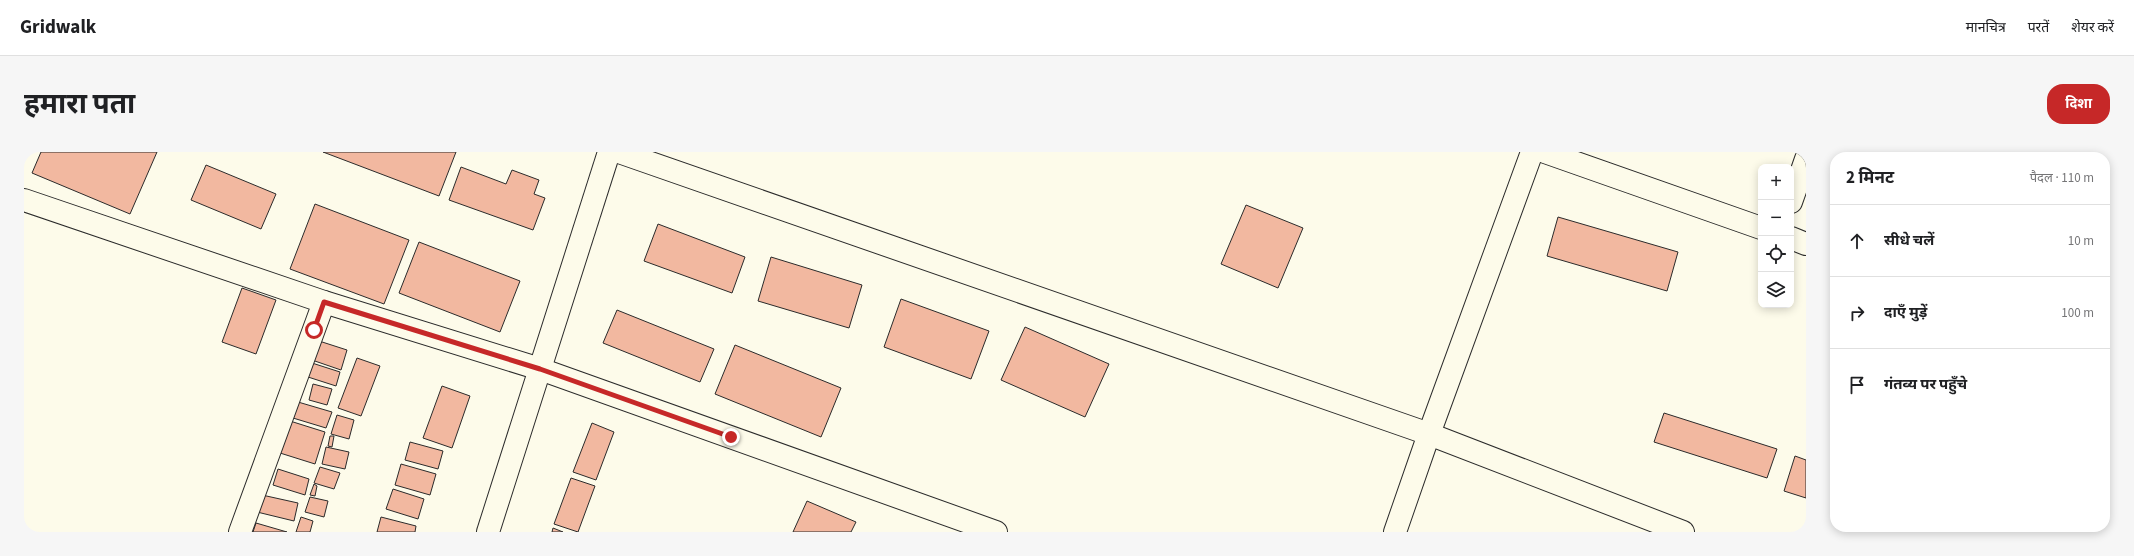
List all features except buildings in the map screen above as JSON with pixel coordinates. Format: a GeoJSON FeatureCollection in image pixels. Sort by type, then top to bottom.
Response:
{"type":"FeatureCollection","features":[{"type":"Feature","properties":{"kind":"street"},"geometry":{"type":"LineString","coordinates":[[488,532],[609,152]]}},
{"type":"Feature","properties":{"kind":"street"},"geometry":{"type":"LineString","coordinates":[[619,152],[1429,434],[1683,532]]}},
{"type":"Feature","properties":{"kind":"street"},"geometry":{"type":"LineString","coordinates":[[1396,532],[1429,434],[1532,152]]}},
{"type":"Feature","properties":{"kind":"street"},"geometry":{"type":"LineString","coordinates":[[1545,152],[1758,227]]}},
{"type":"Feature","properties":{"kind":"street"},"geometry":{"type":"LineString","coordinates":[[1792,200],[1806,159]]}},
{"type":"Feature","properties":{"kind":"street"},"geometry":{"type":"LineString","coordinates":[[24,200],[324,302],[540,369],[996,532]]}},
{"type":"Feature","properties":{"kind":"street"},"geometry":{"type":"LineString","coordinates":[[1794,239],[1806,244]]}},
{"type":"Feature","properties":{"kind":"street"},"geometry":{"type":"LineString","coordinates":[[240,532],[324,302]]}},
{"type":"Feature","properties":{"kind":"route"},"geometry":{"type":"LineString","coordinates":[[314,330],[324,302],[540,369],[731,437]]}}]}
